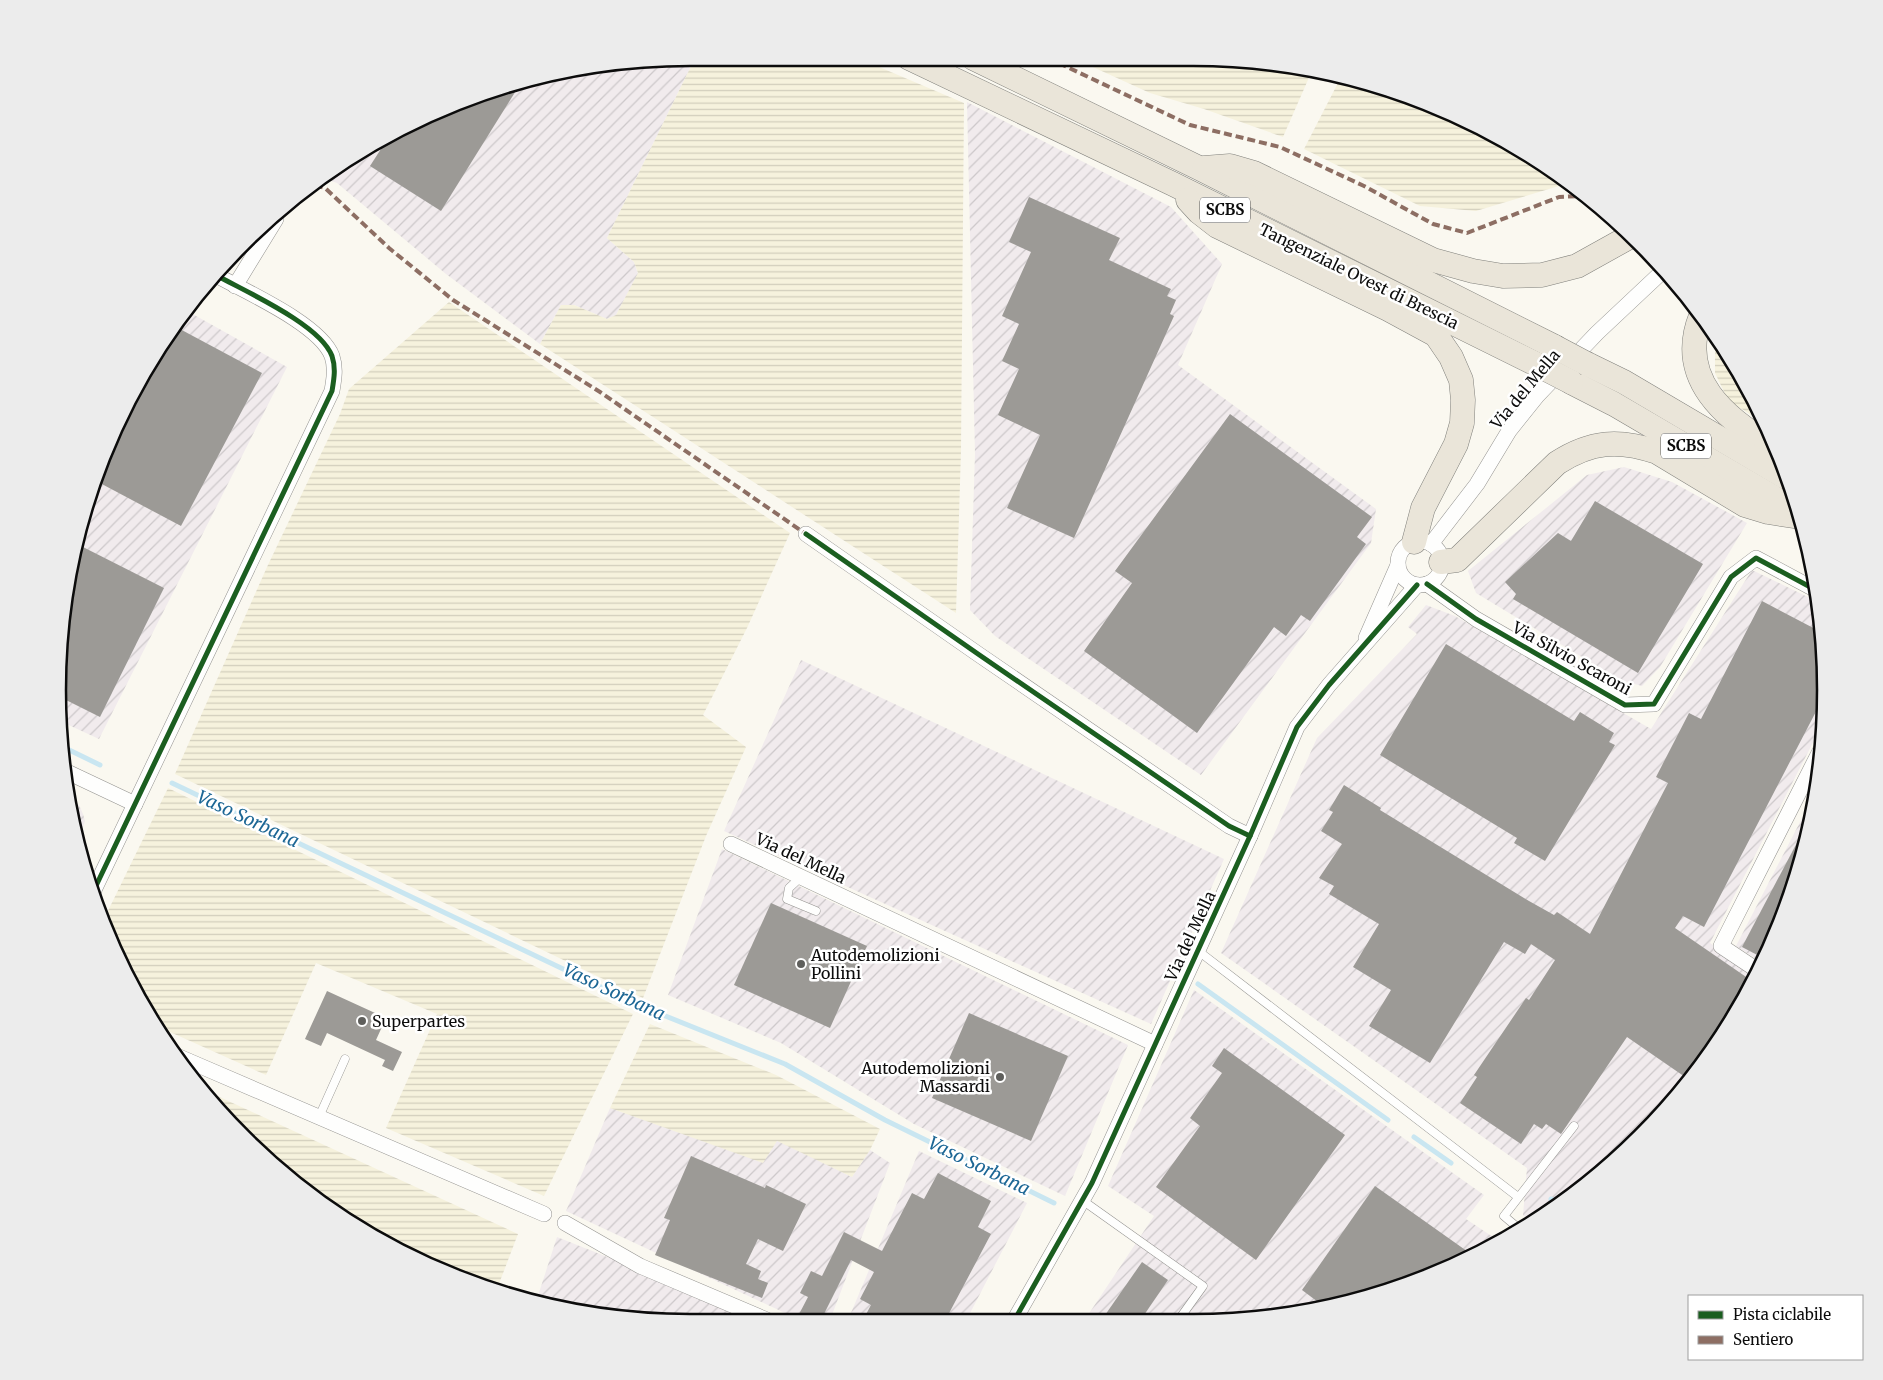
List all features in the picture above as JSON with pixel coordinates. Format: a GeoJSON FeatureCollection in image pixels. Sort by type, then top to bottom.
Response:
{"type":"FeatureCollection","features":[{"type":"Feature","properties":{"kind":"main road","name":"Tangenziale Ovest di Brescia"},"geometry":{"type":"LineString","coordinates":[[926,66],[1173,184],[1540,366],[1614,404],[1789,509]]}},
{"type":"Feature","properties":{"kind":"main road","name":"Tangenziale Ovest di Brescia"},"geometry":{"type":"LineString","coordinates":[[989,66],[1199,168],[1624,382],[1777,472]]}},
{"type":"Feature","properties":{"kind":"main road"},"geometry":{"type":"LineString","coordinates":[[1199,168],[1230,166],[1254,173],[1433,260],[1473,271],[1503,276],[1542,275],[1577,266],[1624,240]]}},
{"type":"Feature","properties":{"kind":"main road"},"geometry":{"type":"LineString","coordinates":[[1173,184],[1199,212],[1217,226],[1388,309],[1436,335],[1441,342],[1451,357],[1461,380],[1464,400],[1462,423],[1456,444],[1423,508],[1428,565],[1457,560],[1557,463],[1576,451],[1608,443],[1643,447],[1657,452],[1745,505],[1768,512],[1791,514]]}},
{"type":"Feature","properties":{"kind":"main road"},"geometry":{"type":"LineString","coordinates":[[1699,325],[1694,342],[1694,359],[1703,383],[1721,409],[1738,424],[1764,441]]}},
{"type":"Feature","properties":{"kind":"street"},"geometry":{"type":"LineString","coordinates":[[235,286],[269,230]]}},
{"type":"Feature","properties":{"kind":"street","name":"Via del Mella"},"geometry":{"type":"LineString","coordinates":[[1018,1314],[1092,1183],[1250,836],[1297,727],[1329,685],[1361,651],[1428,565],[1509,431],[1536,396],[1597,333],[1658,275]]}},
{"type":"Feature","properties":{"kind":"street"},"geometry":{"type":"LineString","coordinates":[[97,883],[332,390],[335,372],[332,355],[310,327],[222,278]]}},
{"type":"Feature","properties":{"kind":"street"},"geometry":{"type":"LineString","coordinates":[[806,534],[1221,820],[1250,836]]}},
{"type":"Feature","properties":{"kind":"street","name":"Via del Mella"},"geometry":{"type":"LineString","coordinates":[[1361,651],[1398,565],[1402,551],[1428,565]]}},
{"type":"Feature","properties":{"kind":"street","name":"Via Silvio Scaroni"},"geometry":{"type":"LineString","coordinates":[[1398,565],[1404,579],[1428,565],[1476,619],[1625,705],[1654,704],[1731,577],[1756,558],[1807,585]]}},
{"type":"Feature","properties":{"kind":"street"},"geometry":{"type":"LineString","coordinates":[[1752,966],[1721,946],[1811,768]]}},
{"type":"Feature","properties":{"kind":"street"},"geometry":{"type":"LineString","coordinates":[[73,774],[135,804]]}},
{"type":"Feature","properties":{"kind":"street","name":"Via del Mella"},"geometry":{"type":"LineString","coordinates":[[731,844],[1155,1044]]}},
{"type":"Feature","properties":{"kind":"street"},"geometry":{"type":"LineString","coordinates":[[188,1061],[544,1214]]}},
{"type":"Feature","properties":{"kind":"street"},"geometry":{"type":"LineString","coordinates":[[565,1223],[640,1266],[753,1314]]}},
{"type":"Feature","properties":{"kind":"lane"},"geometry":{"type":"LineString","coordinates":[[801,877],[789,888],[786,899],[816,911]]}},
{"type":"Feature","properties":{"kind":"lane"},"geometry":{"type":"LineString","coordinates":[[1197,950],[1518,1197]]}},
{"type":"Feature","properties":{"kind":"lane"},"geometry":{"type":"LineString","coordinates":[[319,1117],[345,1059]]}},
{"type":"Feature","properties":{"kind":"lane"},"geometry":{"type":"LineString","coordinates":[[1515,1224],[1504,1216],[1574,1126]]}},
{"type":"Feature","properties":{"kind":"lane"},"geometry":{"type":"LineString","coordinates":[[1082,1200],[1203,1286],[1183,1314]]}},
{"type":"Feature","properties":{"kind":"shaded area"},"geometry":{"type":"Polygon","coordinates":[[[691,66],[607,238],[634,262],[638,274],[616,315],[607,319],[574,305],[561,305],[540,344],[446,274],[337,183],[330,180],[378,150],[451,114],[490,99],[568,78],[649,68],[691,66]]]}},
{"type":"Feature","properties":{"kind":"shaded area"},"geometry":{"type":"Polygon","coordinates":[[[691,66],[877,66],[964,103],[961,451],[956,613],[540,344],[561,305],[574,305],[607,319],[616,315],[638,273],[634,262],[607,238],[691,66]]]}},
{"type":"Feature","properties":{"kind":"shaded area"},"geometry":{"type":"Polygon","coordinates":[[[1091,66],[1234,68],[1309,77],[1283,137],[1204,109],[1150,93],[1091,66]]]}},
{"type":"Feature","properties":{"kind":"shaded area"},"geometry":{"type":"Polygon","coordinates":[[[1338,84],[1393,99],[1432,114],[1505,150],[1560,186],[1476,211],[1420,206],[1304,149],[1338,84]]]}},
{"type":"Feature","properties":{"kind":"shaded area"},"geometry":{"type":"Polygon","coordinates":[[[967,102],[1171,207],[1222,264],[1178,365],[1376,509],[1371,543],[1201,775],[995,636],[970,610],[975,454],[967,102]]]}},
{"type":"Feature","properties":{"kind":"shaded area"},"geometry":{"type":"Polygon","coordinates":[[[449,302],[790,533],[747,628],[703,715],[746,747],[706,836],[643,998],[175,774],[267,567],[340,414],[349,389],[449,302]]]}},
{"type":"Feature","properties":{"kind":"shaded area"},"geometry":{"type":"Polygon","coordinates":[[[192,314],[287,367],[99,739],[68,725],[66,690],[68,649],[78,568],[99,490],[114,451],[150,378],[171,343],[192,314]]]}},
{"type":"Feature","properties":{"kind":"shaded area"},"geometry":{"type":"Polygon","coordinates":[[[1715,348],[1753,416],[1728,400],[1715,373],[1715,348]]]}},
{"type":"Feature","properties":{"kind":"shaded area"},"geometry":{"type":"Polygon","coordinates":[[[1624,467],[1672,482],[1747,523],[1660,667],[1642,686],[1620,680],[1476,593],[1468,571],[1587,475],[1624,467]]]}},
{"type":"Feature","properties":{"kind":"shaded area"},"geometry":{"type":"Polygon","coordinates":[[[1752,570],[1809,598],[1817,690],[1814,740],[1710,943],[1749,971],[1712,1037],[1662,1101],[1604,1159],[1573,1185],[1526,1217],[1523,1215],[1527,1168],[1221,953],[1317,738],[1417,634],[1408,627],[1426,605],[1455,616],[1651,729],[1752,570]]]}},
{"type":"Feature","properties":{"kind":"shaded area"},"geometry":{"type":"Polygon","coordinates":[[[801,660],[1224,859],[1151,1024],[724,831],[801,660]]]}},
{"type":"Feature","properties":{"kind":"shaded area"},"geometry":{"type":"Polygon","coordinates":[[[168,788],[633,1014],[544,1196],[386,1128],[437,1014],[316,963],[266,1075],[167,1031],[131,966],[107,912],[168,788]]]}},
{"type":"Feature","properties":{"kind":"shaded area"},"geometry":{"type":"Polygon","coordinates":[[[77,804],[79,805],[85,821],[82,829],[77,804]]]}},
{"type":"Feature","properties":{"kind":"shaded area"},"geometry":{"type":"Polygon","coordinates":[[[1805,813],[1784,890],[1755,958],[1736,946],[1805,813]]]}},
{"type":"Feature","properties":{"kind":"shaded area"},"geometry":{"type":"Polygon","coordinates":[[[722,849],[1128,1045],[1065,1196],[914,1124],[781,1043],[668,995],[722,849]]]}},
{"type":"Feature","properties":{"kind":"shaded area"},"geometry":{"type":"Polygon","coordinates":[[[1194,990],[1484,1195],[1466,1219],[1492,1237],[1432,1266],[1393,1281],[1315,1302],[1234,1312],[1089,1314],[1154,1216],[1108,1186],[1194,990]]]}},
{"type":"Feature","properties":{"kind":"shaded area"},"geometry":{"type":"Polygon","coordinates":[[[650,1024],[776,1075],[880,1129],[870,1150],[852,1177],[777,1141],[763,1163],[610,1108],[650,1024]]]}},
{"type":"Feature","properties":{"kind":"shaded area"},"geometry":{"type":"Polygon","coordinates":[[[216,1096],[518,1234],[499,1284],[451,1266],[378,1230],[343,1209],[279,1159],[249,1131],[216,1096]]]}},
{"type":"Feature","properties":{"kind":"shaded area"},"geometry":{"type":"Polygon","coordinates":[[[610,1108],[763,1162],[777,1140],[852,1177],[870,1150],[890,1163],[832,1314],[787,1314],[566,1211],[610,1108]]]}},
{"type":"Feature","properties":{"kind":"shaded area"},"geometry":{"type":"Polygon","coordinates":[[[919,1151],[1027,1203],[970,1314],[851,1314],[919,1151]]]}},
{"type":"Feature","properties":{"kind":"shaded area"},"geometry":{"type":"Polygon","coordinates":[[[557,1237],[751,1314],[649,1312],[568,1302],[538,1294],[557,1237]]]}},
{"type":"Feature","properties":{"kind":"building"},"geometry":{"type":"Polygon","coordinates":[[[515,92],[441,211],[370,166],[381,148],[414,131],[451,114],[515,92]]]}},
{"type":"Feature","properties":{"kind":"building"},"geometry":{"type":"Polygon","coordinates":[[[1029,197],[1120,238],[1109,260],[1171,289],[1167,296],[1176,300],[1170,314],[1174,316],[1074,538],[1007,508],[1040,435],[998,415],[1019,369],[1002,361],[1019,324],[1002,316],[1031,252],[1009,242],[1029,197]]]}},
{"type":"Feature","properties":{"kind":"building"},"geometry":{"type":"Polygon","coordinates":[[[181,330],[262,373],[181,526],[101,484],[131,414],[150,378],[181,330]]]}},
{"type":"Feature","properties":{"kind":"building"},"geometry":{"type":"Polygon","coordinates":[[[1230,414],[1372,517],[1357,537],[1366,544],[1310,621],[1301,615],[1286,636],[1274,627],[1197,733],[1084,651],[1132,583],[1115,571],[1230,414]]]}},
{"type":"Feature","properties":{"kind":"building"},"geometry":{"type":"Polygon","coordinates":[[[1595,501],[1703,564],[1638,673],[1513,599],[1516,594],[1505,582],[1558,533],[1571,541],[1595,501]]]}},
{"type":"Feature","properties":{"kind":"building"},"geometry":{"type":"Polygon","coordinates":[[[83,547],[164,588],[100,717],[66,700],[68,649],[72,609],[83,547]]]}},
{"type":"Feature","properties":{"kind":"building"},"geometry":{"type":"Polygon","coordinates":[[[1762,601],[1813,628],[1817,690],[1816,712],[1704,927],[1683,916],[1675,928],[1746,977],[1733,1002],[1712,1037],[1683,1076],[1627,1037],[1561,1134],[1546,1124],[1542,1129],[1534,1124],[1521,1144],[1460,1103],[1477,1077],[1474,1075],[1526,998],[1529,1000],[1555,960],[1531,944],[1525,954],[1504,942],[1430,1063],[1369,1026],[1391,990],[1353,967],[1379,924],[1329,894],[1334,886],[1319,878],[1342,844],[1321,831],[1333,812],[1329,810],[1344,785],[1381,808],[1380,810],[1529,901],[1554,915],[1557,912],[1590,934],[1668,783],[1656,777],[1689,713],[1701,719],[1762,601]]]}},
{"type":"Feature","properties":{"kind":"building"},"geometry":{"type":"Polygon","coordinates":[[[1446,644],[1574,721],[1580,712],[1614,733],[1609,742],[1615,745],[1545,861],[1514,843],[1517,838],[1380,755],[1446,644]]]}},
{"type":"Feature","properties":{"kind":"building"},"geometry":{"type":"Polygon","coordinates":[[[1797,842],[1784,890],[1757,955],[1742,947],[1797,842]]]}},
{"type":"Feature","properties":{"kind":"building"},"geometry":{"type":"Polygon","coordinates":[[[771,903],[867,946],[830,1028],[734,985],[771,903]]]}},
{"type":"Feature","properties":{"kind":"building","name":"Superpartes"},"geometry":{"type":"Polygon","coordinates":[[[327,991],[386,1018],[376,1040],[402,1052],[393,1071],[382,1066],[385,1060],[327,1033],[321,1046],[305,1039],[327,991]]]}},
{"type":"Feature","properties":{"kind":"building"},"geometry":{"type":"Polygon","coordinates":[[[969,1013],[1068,1056],[1031,1141],[932,1098],[969,1013]]]}},
{"type":"Feature","properties":{"kind":"building"},"geometry":{"type":"Polygon","coordinates":[[[1224,1048],[1345,1135],[1256,1260],[1156,1187],[1200,1126],[1190,1118],[1222,1073],[1212,1066],[1224,1048]]]}},
{"type":"Feature","properties":{"kind":"building"},"geometry":{"type":"Polygon","coordinates":[[[691,1156],[765,1188],[766,1185],[806,1204],[783,1251],[758,1239],[746,1264],[761,1271],[758,1279],[768,1283],[762,1298],[655,1255],[670,1220],[664,1218],[691,1156]]]}},
{"type":"Feature","properties":{"kind":"building"},"geometry":{"type":"Polygon","coordinates":[[[938,1173],[991,1201],[978,1227],[991,1234],[949,1314],[866,1314],[871,1305],[860,1299],[874,1272],[851,1260],[824,1314],[799,1314],[808,1297],[800,1293],[811,1271],[822,1276],[844,1232],[882,1251],[912,1193],[924,1199],[938,1173]]]}},
{"type":"Feature","properties":{"kind":"building"},"geometry":{"type":"Polygon","coordinates":[[[1375,1186],[1466,1250],[1393,1281],[1317,1301],[1302,1290],[1375,1186]]]}},
{"type":"Feature","properties":{"kind":"building"},"geometry":{"type":"Polygon","coordinates":[[[1142,1262],[1168,1280],[1145,1314],[1106,1314],[1142,1262]]]}},
{"type":"Feature","properties":{"kind":"waterway","name":"Vaso Sorbana"},"geometry":{"type":"LineString","coordinates":[[70,750],[100,765]]}},
{"type":"Feature","properties":{"kind":"waterway","name":"Vaso Sorbana"},"geometry":{"type":"LineString","coordinates":[[172,783],[643,1007],[785,1064],[885,1120],[1054,1203]]}},
{"type":"Feature","properties":{"kind":"waterway","name":"Vaso Sorbana"},"geometry":{"type":"LineString","coordinates":[[1198,984],[1388,1120]]}},
{"type":"Feature","properties":{"kind":"waterway","name":"Vaso Sorbana"},"geometry":{"type":"LineString","coordinates":[[1414,1137],[1451,1163]]}},
{"type":"Feature","properties":{"kind":"marked path"},"geometry":{"type":"LineString","coordinates":[[1065,66],[1190,125],[1280,147],[1364,186],[1433,224],[1467,233],[1559,197],[1574,196]]}},
{"type":"Feature","properties":{"kind":"marked path"},"geometry":{"type":"LineString","coordinates":[[321,187],[325,188],[389,248],[453,300],[600,392],[806,534]]}},
{"type":"Feature","properties":{"kind":"cycle path"},"geometry":{"type":"LineString","coordinates":[[97,883],[332,391],[334,378],[333,360],[325,344],[313,332],[280,309],[222,278]]}},
{"type":"Feature","properties":{"kind":"cycle path"},"geometry":{"type":"LineString","coordinates":[[806,534],[1229,826],[1250,836]]}},
{"type":"Feature","properties":{"kind":"cycle path"},"geometry":{"type":"LineString","coordinates":[[1427,584],[1476,619],[1625,705],[1654,704],[1731,577],[1756,558],[1808,586]]}},
{"type":"Feature","properties":{"kind":"cycle path"},"geometry":{"type":"LineString","coordinates":[[1018,1314],[1092,1183],[1250,836],[1297,727],[1329,685],[1417,585]]}},
{"type":"Feature","properties":{"kind":"place","name":"Autodemolizioni Pollini"},"geometry":{"type":"Point","coordinates":[801,964]}},
{"type":"Feature","properties":{"kind":"place","name":"Superpartes"},"geometry":{"type":"Point","coordinates":[362,1021]}},
{"type":"Feature","properties":{"kind":"place","name":"Autodemolizioni Massardi"},"geometry":{"type":"Point","coordinates":[1000,1077]}}]}
